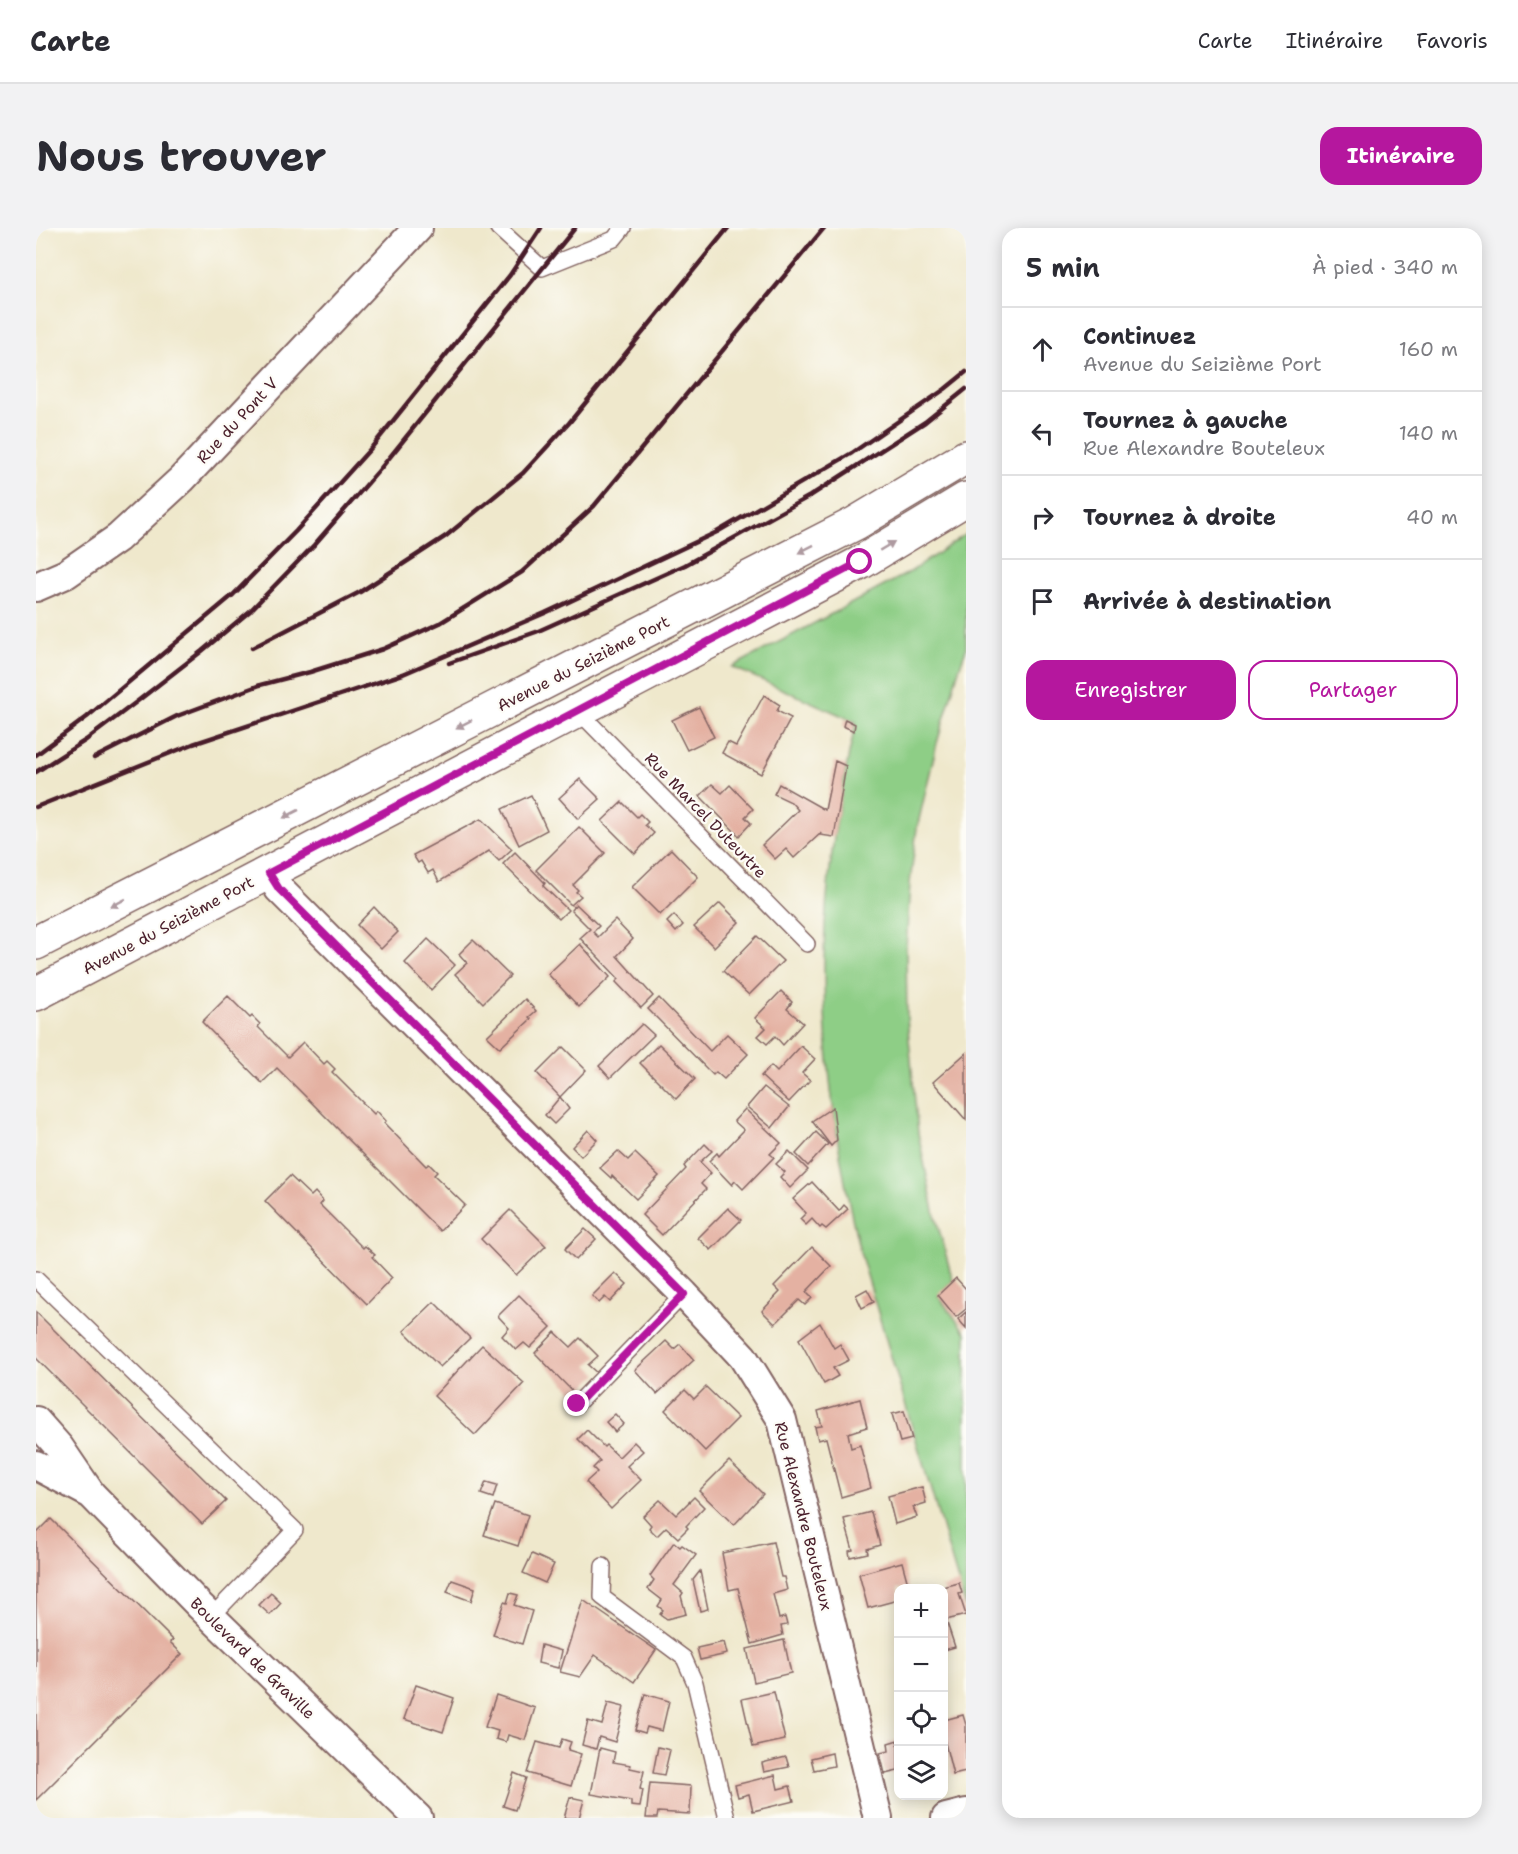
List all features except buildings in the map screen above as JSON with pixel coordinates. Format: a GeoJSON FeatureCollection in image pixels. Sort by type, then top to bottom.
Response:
{"type":"FeatureCollection","features":[{"type":"Feature","properties":{"kind":"main road","name":"Avenue du Seizième Port"},"geometry":{"type":"LineString","coordinates":[[36,944],[856,523],[966,457]]}},
{"type":"Feature","properties":{"kind":"main road","name":"Avenue du Seizième Port"},"geometry":{"type":"LineString","coordinates":[[36,994],[860,562],[966,499]]}},
{"type":"Feature","properties":{"kind":"main road"},"geometry":{"type":"LineString","coordinates":[[36,958],[73,926]]}},
{"type":"Feature","properties":{"kind":"street","name":"Rue du Pont V"},"geometry":{"type":"LineString","coordinates":[[36,587],[66,574],[118,538],[182,479],[418,228]]}},
{"type":"Feature","properties":{"kind":"street","name":"Rue Alexandre Bouteleux"},"geometry":{"type":"LineString","coordinates":[[269,873],[279,889],[684,1294],[743,1357],[782,1420],[878,1818]]}},
{"type":"Feature","properties":{"kind":"street","name":"Boulevard de Graville"},"geometry":{"type":"LineString","coordinates":[[36,1421],[60,1447],[91,1494],[211,1617],[418,1815]]}},
{"type":"Feature","properties":{"kind":"street","name":"Boulevard de Graville"},"geometry":{"type":"LineString","coordinates":[[36,1465],[91,1494]]}},
{"type":"Feature","properties":{"kind":"street"},"geometry":{"type":"LineString","coordinates":[[946,1818],[966,1813]]}},
{"type":"Feature","properties":{"kind":"lane"},"geometry":{"type":"LineString","coordinates":[[498,228],[542,268],[614,239],[623,228]]}},
{"type":"Feature","properties":{"kind":"lane","name":"Rue Marcel Duteurtre"},"geometry":{"type":"LineString","coordinates":[[581,710],[589,722],[807,944]]}},
{"type":"Feature","properties":{"kind":"lane"},"geometry":{"type":"LineString","coordinates":[[36,1279],[295,1530],[211,1617]]}},
{"type":"Feature","properties":{"kind":"lane"},"geometry":{"type":"LineString","coordinates":[[577,1404],[684,1294]]}},
{"type":"Feature","properties":{"kind":"lane"},"geometry":{"type":"LineString","coordinates":[[603,1566],[602,1597],[684,1658],[695,1683],[727,1818]]}},
{"type":"Feature","properties":{"kind":"green space"},"geometry":{"type":"Polygon","coordinates":[[[966,534],[966,649],[937,743],[917,828],[910,883],[906,948],[907,1018],[918,1133],[934,1211],[953,1281],[938,1296],[966,1333],[966,1608],[860,1252],[836,1130],[827,1048],[825,924],[836,822],[856,722],[732,667],[910,572],[966,534]]]}},
{"type":"Feature","properties":{"kind":"railway"},"geometry":{"type":"LineString","coordinates":[[36,755],[87,717],[233,595],[296,531],[372,447],[510,275],[541,228]]}},
{"type":"Feature","properties":{"kind":"railway"},"geometry":{"type":"LineString","coordinates":[[36,772],[86,740],[250,611],[314,545],[381,468],[575,228]]}},
{"type":"Feature","properties":{"kind":"railway"},"geometry":{"type":"LineString","coordinates":[[252,648],[360,592],[446,536],[523,473],[569,423],[728,228]]}},
{"type":"Feature","properties":{"kind":"railway"},"geometry":{"type":"LineString","coordinates":[[94,758],[177,716],[260,685],[383,649],[440,623],[522,572],[594,506],[824,228]]}},
{"type":"Feature","properties":{"kind":"railway"},"geometry":{"type":"LineString","coordinates":[[36,807],[193,744],[403,674],[545,613],[717,532],[852,453],[966,372]]}},
{"type":"Feature","properties":{"kind":"railway"},"geometry":{"type":"LineString","coordinates":[[449,663],[536,632],[685,565],[810,496],[925,422],[966,389]]}},
{"type":"Feature","properties":{"kind":"route"},"geometry":{"type":"LineString","coordinates":[[577,1404],[684,1294],[279,889],[269,873],[860,562]]}}]}
